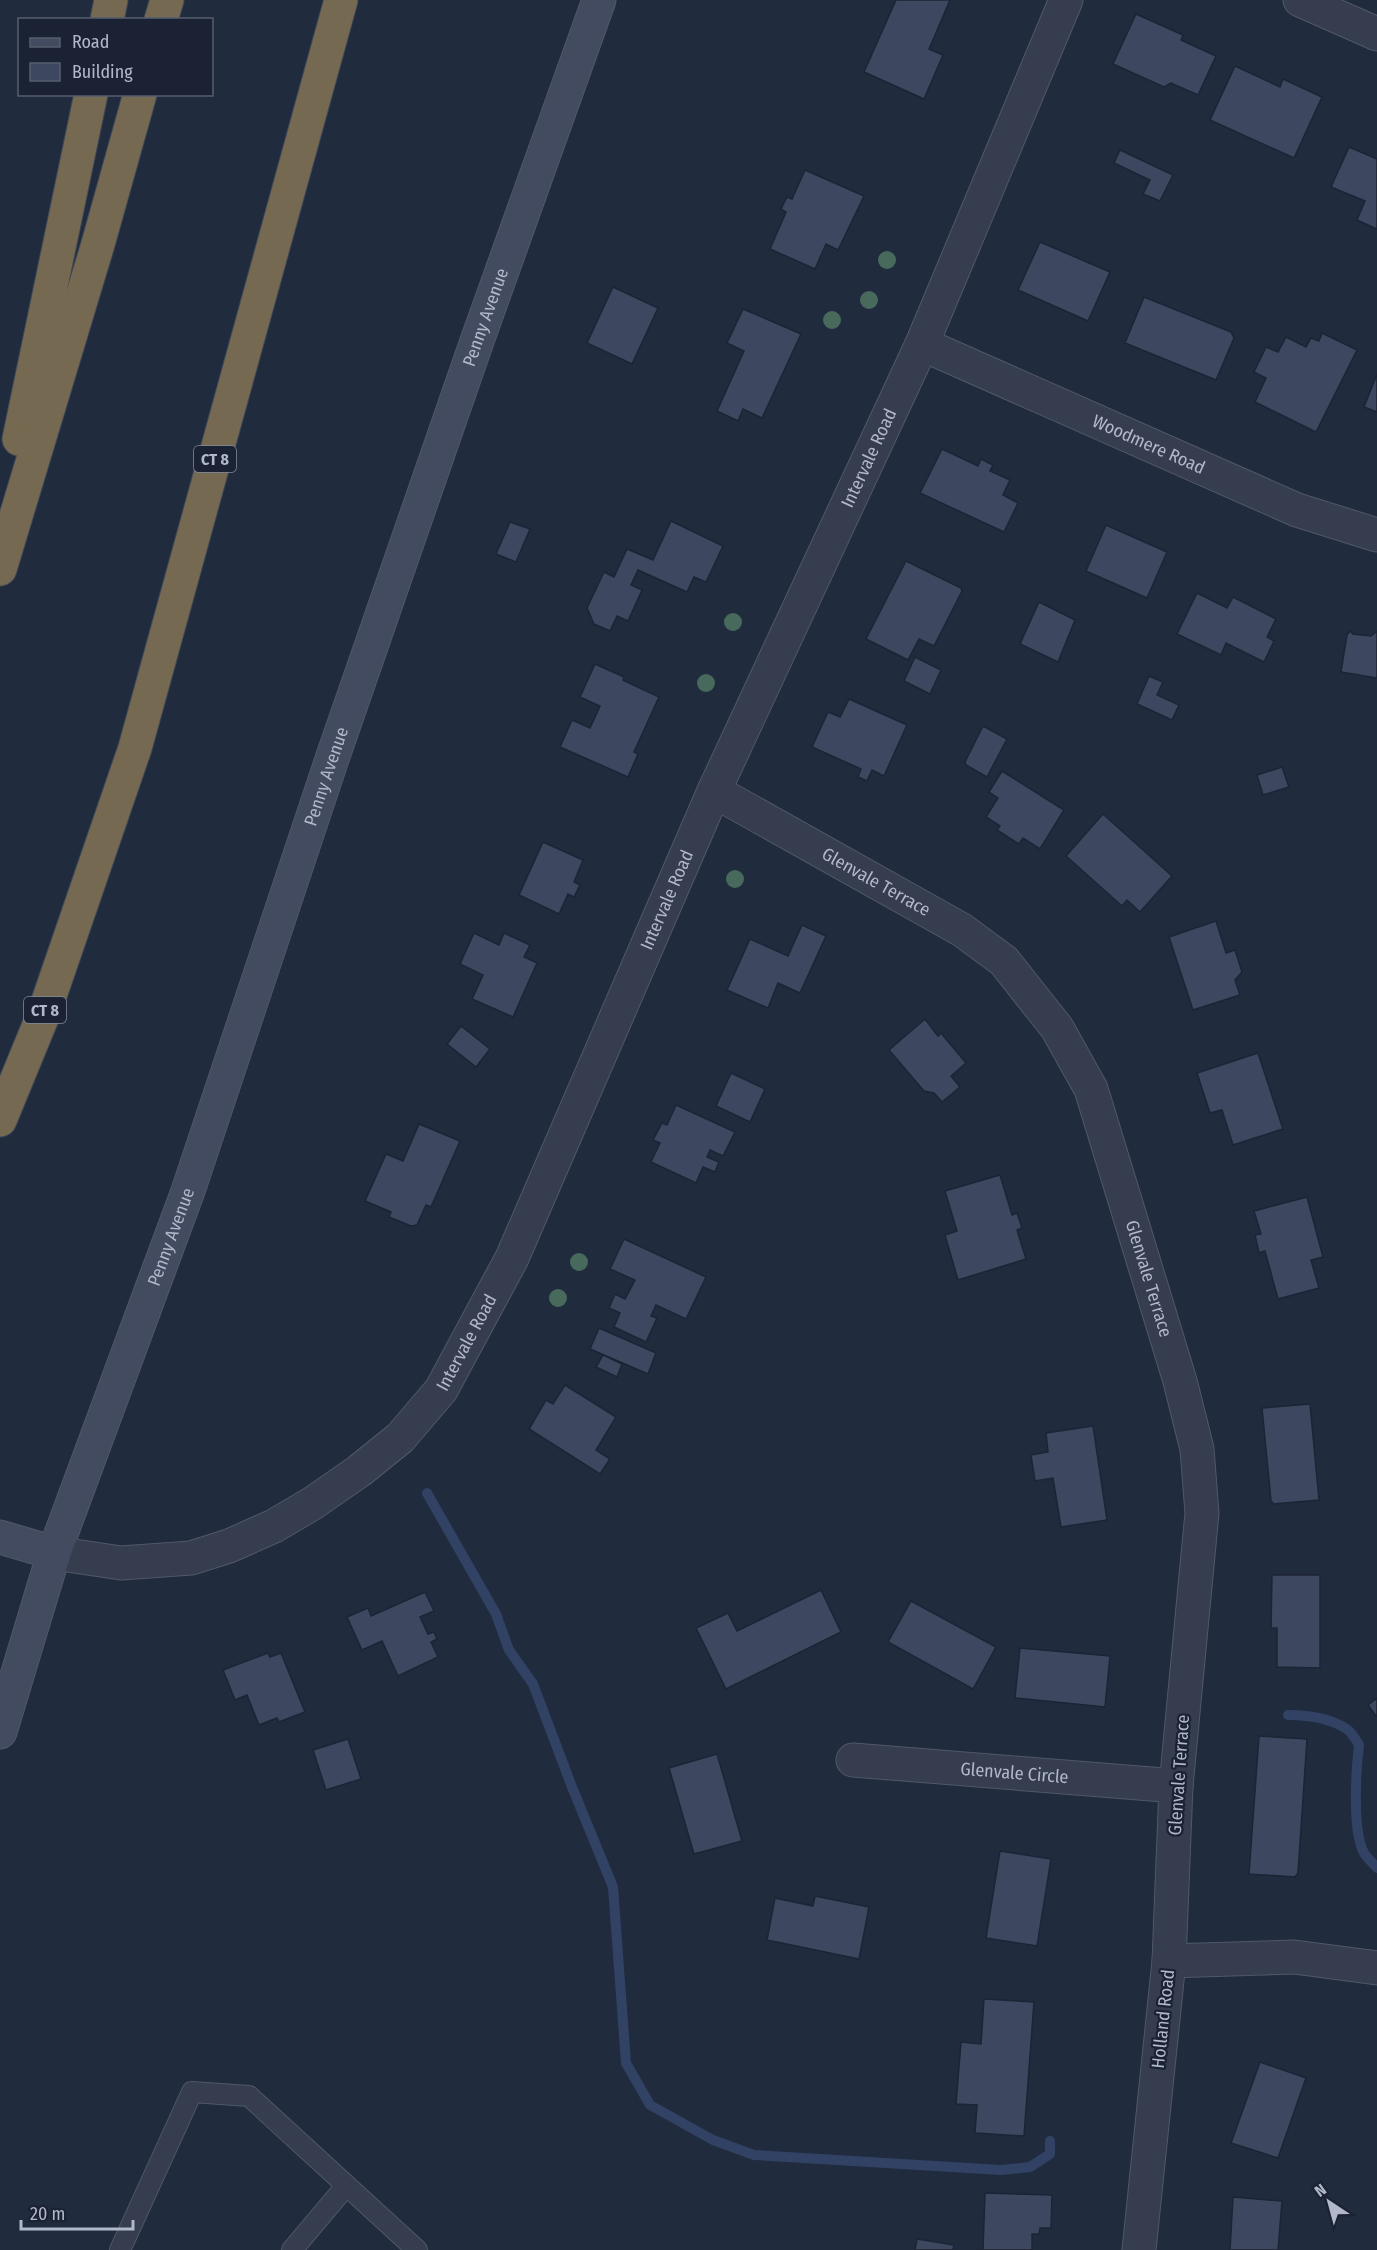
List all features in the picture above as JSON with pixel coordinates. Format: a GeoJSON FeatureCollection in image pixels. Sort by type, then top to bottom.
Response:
{"type":"FeatureCollection","features":[{"type":"Feature","properties":{"kind":"highway"},"geometry":{"type":"LineString","coordinates":[[107,18],[111,0]]}},
{"type":"Feature","properties":{"kind":"highway"},"geometry":{"type":"LineString","coordinates":[[162,18],[167,0]]}},
{"type":"Feature","properties":{"kind":"highway","name":"CT 8"},"geometry":{"type":"LineString","coordinates":[[0,1120],[44,1013],[135,748],[340,6]]}},
{"type":"Feature","properties":{"kind":"highway"},"geometry":{"type":"LineString","coordinates":[[0,531],[91,96]]}},
{"type":"Feature","properties":{"kind":"highway"},"geometry":{"type":"LineString","coordinates":[[0,569],[98,244],[139,96]]}},
{"type":"Feature","properties":{"kind":"main road","name":"Penny Avenue"},"geometry":{"type":"LineString","coordinates":[[0,1732],[54,1553],[188,1191],[332,759],[469,364],[599,0]]}},
{"type":"Feature","properties":{"kind":"main road"},"geometry":{"type":"LineString","coordinates":[[0,1537],[54,1553]]}},
{"type":"Feature","properties":{"kind":"street","name":"Intervale Road"},"geometry":{"type":"LineString","coordinates":[[54,1553],[121,1563],[191,1558],[230,1546],[274,1526],[313,1503],[359,1471],[400,1438],[441,1390],[512,1258],[714,791],[922,344],[1066,0]]}},
{"type":"Feature","properties":{"kind":"street"},"geometry":{"type":"LineString","coordinates":[[1300,0],[1377,34]]}},
{"type":"Feature","properties":{"kind":"street","name":"Woodmere Road"},"geometry":{"type":"LineString","coordinates":[[922,344],[1298,510],[1377,535]]}},
{"type":"Feature","properties":{"kind":"street","name":"Glenvale Terrace"},"geometry":{"type":"LineString","coordinates":[[714,791],[962,930],[1004,961],[1057,1028],[1091,1089],[1180,1381],[1197,1449],[1202,1514],[1176,1786],[1168,1961]]}},
{"type":"Feature","properties":{"kind":"street","name":"Glenvale Circle"},"geometry":{"type":"LineString","coordinates":[[853,1761],[1176,1786]]}},
{"type":"Feature","properties":{"kind":"street","name":"Holland Road"},"geometry":{"type":"LineString","coordinates":[[1139,2250],[1168,1961],[1294,1958],[1377,1968]]}},
{"type":"Feature","properties":{"kind":"lane"},"geometry":{"type":"LineString","coordinates":[[120,2250],[192,2092],[249,2096],[417,2250]]}},
{"type":"Feature","properties":{"kind":"lane"},"geometry":{"type":"LineString","coordinates":[[292,2250],[346,2186]]}},
{"type":"Feature","properties":{"kind":"building"},"geometry":{"type":"Polygon","coordinates":[[[896,0],[950,0],[929,49],[943,55],[924,99],[864,72],[896,0]]]}},
{"type":"Feature","properties":{"kind":"building"},"geometry":{"type":"Polygon","coordinates":[[[1136,14],[1183,35],[1181,40],[1216,56],[1198,95],[1171,83],[1164,87],[1113,64],[1136,14]]]}},
{"type":"Feature","properties":{"kind":"building"},"geometry":{"type":"Polygon","coordinates":[[[1235,66],[1280,87],[1283,79],[1322,97],[1294,158],[1210,120],[1235,66]]]}},
{"type":"Feature","properties":{"kind":"building"},"geometry":{"type":"Polygon","coordinates":[[[1349,147],[1377,159],[1377,229],[1357,220],[1365,201],[1331,187],[1349,147]]]}},
{"type":"Feature","properties":{"kind":"building"},"geometry":{"type":"Polygon","coordinates":[[[1120,150],[1173,175],[1160,201],[1143,194],[1150,180],[1114,163],[1120,150]]]}},
{"type":"Feature","properties":{"kind":"building"},"geometry":{"type":"Polygon","coordinates":[[[805,170],[864,196],[838,250],[826,244],[815,269],[770,249],[786,212],[781,209],[787,197],[792,199],[805,170]]]}},
{"type":"Feature","properties":{"kind":"building"},"geometry":{"type":"Polygon","coordinates":[[[1040,242],[1110,272],[1088,321],[1018,290],[1040,242]]]}},
{"type":"Feature","properties":{"kind":"building"},"geometry":{"type":"Polygon","coordinates":[[[613,287],[658,308],[632,364],[587,343],[613,287]]]}},
{"type":"Feature","properties":{"kind":"building"},"geometry":{"type":"Polygon","coordinates":[[[1144,297],[1231,332],[1234,338],[1216,380],[1125,343],[1144,297]]]}},
{"type":"Feature","properties":{"kind":"building"},"geometry":{"type":"Polygon","coordinates":[[[743,309],[801,334],[762,418],[743,409],[738,421],[717,411],[744,351],[727,343],[743,309]]]}},
{"type":"Feature","properties":{"kind":"building"},"geometry":{"type":"Polygon","coordinates":[[[1322,333],[1357,350],[1316,432],[1255,402],[1266,378],[1254,372],[1266,347],[1278,352],[1286,337],[1306,347],[1311,338],[1319,341],[1322,333]]]}},
{"type":"Feature","properties":{"kind":"building"},"geometry":{"type":"Polygon","coordinates":[[[1377,374],[1377,412],[1364,407],[1377,374]]]}},
{"type":"Feature","properties":{"kind":"building"},"geometry":{"type":"Polygon","coordinates":[[[942,449],[978,466],[981,459],[993,465],[990,471],[1010,480],[1003,495],[1018,503],[1004,532],[920,493],[942,449]]]}},
{"type":"Feature","properties":{"kind":"building"},"geometry":{"type":"Polygon","coordinates":[[[671,521],[723,546],[706,582],[694,577],[687,592],[638,570],[631,585],[642,590],[628,621],[617,616],[610,631],[594,624],[587,608],[604,572],[614,577],[627,549],[653,560],[671,521]]]}},
{"type":"Feature","properties":{"kind":"building"},"geometry":{"type":"Polygon","coordinates":[[[510,522],[530,529],[516,562],[496,554],[510,522]]]}},
{"type":"Feature","properties":{"kind":"building"},"geometry":{"type":"Polygon","coordinates":[[[1106,525],[1167,552],[1147,598],[1086,571],[1106,525]]]}},
{"type":"Feature","properties":{"kind":"building"},"geometry":{"type":"Polygon","coordinates":[[[906,561],[961,588],[962,591],[934,646],[919,639],[908,660],[866,639],[906,561]]]}},
{"type":"Feature","properties":{"kind":"building"},"geometry":{"type":"Polygon","coordinates":[[[1197,593],[1227,608],[1233,597],[1276,619],[1267,637],[1274,641],[1264,662],[1226,643],[1221,655],[1177,634],[1197,593]]]}},
{"type":"Feature","properties":{"kind":"building"},"geometry":{"type":"Polygon","coordinates":[[[1039,602],[1075,620],[1058,662],[1020,644],[1039,602]]]}},
{"type":"Feature","properties":{"kind":"building"},"geometry":{"type":"Polygon","coordinates":[[[1350,631],[1353,634],[1371,636],[1377,631],[1377,678],[1341,672],[1347,635],[1350,631]]]}},
{"type":"Feature","properties":{"kind":"building"},"geometry":{"type":"Polygon","coordinates":[[[915,657],[941,670],[930,694],[904,681],[915,657]]]}},
{"type":"Feature","properties":{"kind":"building"},"geometry":{"type":"Polygon","coordinates":[[[595,664],[659,697],[634,752],[638,754],[628,777],[560,747],[572,720],[590,728],[600,706],[580,697],[595,664]]]}},
{"type":"Feature","properties":{"kind":"building"},"geometry":{"type":"Polygon","coordinates":[[[1149,676],[1163,682],[1157,695],[1179,705],[1172,720],[1137,704],[1149,676]]]}},
{"type":"Feature","properties":{"kind":"building"},"geometry":{"type":"Polygon","coordinates":[[[849,699],[907,725],[884,776],[872,770],[867,781],[858,777],[861,769],[812,747],[828,712],[840,717],[849,699]]]}},
{"type":"Feature","properties":{"kind":"building"},"geometry":{"type":"Polygon","coordinates":[[[983,726],[1007,739],[987,777],[966,765],[965,762],[983,726]]]}},
{"type":"Feature","properties":{"kind":"building"},"geometry":{"type":"Polygon","coordinates":[[[1282,767],[1289,787],[1263,795],[1257,775],[1282,767]]]}},
{"type":"Feature","properties":{"kind":"building"},"geometry":{"type":"Polygon","coordinates":[[[1002,771],[1064,810],[1040,849],[1023,838],[1019,844],[997,830],[1000,826],[986,817],[998,798],[989,792],[1002,771]]]}},
{"type":"Feature","properties":{"kind":"building"},"geometry":{"type":"Polygon","coordinates":[[[1103,814],[1172,876],[1140,912],[1127,900],[1122,906],[1066,856],[1103,814]]]}},
{"type":"Feature","properties":{"kind":"building"},"geometry":{"type":"Polygon","coordinates":[[[543,842],[583,860],[574,882],[580,885],[574,897],[568,894],[559,914],[519,895],[543,842]]]}},
{"type":"Feature","properties":{"kind":"building"},"geometry":{"type":"Polygon","coordinates":[[[1216,921],[1226,953],[1235,950],[1242,972],[1235,980],[1240,995],[1193,1010],[1169,937],[1216,921]]]}},
{"type":"Feature","properties":{"kind":"building"},"geometry":{"type":"Polygon","coordinates":[[[802,925],[826,936],[800,993],[778,983],[768,1008],[727,990],[750,939],[788,956],[802,925]]]}},
{"type":"Feature","properties":{"kind":"building"},"geometry":{"type":"Polygon","coordinates":[[[474,933],[499,945],[504,933],[530,945],[524,957],[537,963],[513,1017],[472,999],[483,975],[460,964],[474,933]]]}},
{"type":"Feature","properties":{"kind":"building"},"geometry":{"type":"Polygon","coordinates":[[[925,1019],[938,1036],[941,1033],[966,1063],[951,1076],[960,1087],[942,1102],[934,1093],[924,1091],[889,1050],[925,1019]]]}},
{"type":"Feature","properties":{"kind":"building"},"geometry":{"type":"Polygon","coordinates":[[[461,1026],[490,1049],[476,1067],[447,1044],[461,1026]]]}},
{"type":"Feature","properties":{"kind":"building"},"geometry":{"type":"Polygon","coordinates":[[[1258,1053],[1283,1129],[1233,1145],[1222,1110],[1210,1113],[1197,1073],[1258,1053]]]}},
{"type":"Feature","properties":{"kind":"building"},"geometry":{"type":"Polygon","coordinates":[[[731,1073],[765,1089],[750,1122],[716,1106],[731,1073]]]}},
{"type":"Feature","properties":{"kind":"building"},"geometry":{"type":"Polygon","coordinates":[[[676,1105],[735,1132],[723,1156],[710,1150],[707,1157],[719,1162],[715,1172],[703,1167],[696,1183],[651,1162],[660,1143],[653,1140],[662,1123],[667,1125],[676,1105]]]}},
{"type":"Feature","properties":{"kind":"building"},"geometry":{"type":"Polygon","coordinates":[[[419,1124],[460,1141],[431,1207],[426,1205],[417,1225],[411,1226],[389,1217],[391,1212],[365,1201],[386,1154],[403,1161],[419,1124]]]}},
{"type":"Feature","properties":{"kind":"building"},"geometry":{"type":"Polygon","coordinates":[[[1000,1175],[1012,1215],[1017,1213],[1022,1228],[1017,1230],[1026,1259],[958,1280],[945,1235],[957,1231],[945,1191],[1000,1175]]]}},
{"type":"Feature","properties":{"kind":"building"},"geometry":{"type":"Polygon","coordinates":[[[1307,1197],[1323,1257],[1311,1260],[1319,1288],[1278,1299],[1265,1251],[1259,1253],[1255,1235],[1261,1234],[1254,1211],[1307,1197]]]}},
{"type":"Feature","properties":{"kind":"building"},"geometry":{"type":"Polygon","coordinates":[[[624,1239],[706,1277],[686,1319],[656,1305],[651,1316],[657,1318],[646,1342],[614,1327],[620,1313],[609,1308],[615,1294],[625,1299],[635,1280],[610,1269],[624,1239]]]}},
{"type":"Feature","properties":{"kind":"building"},"geometry":{"type":"Polygon","coordinates":[[[599,1328],[656,1353],[648,1374],[590,1349],[599,1328]]]}},
{"type":"Feature","properties":{"kind":"building"},"geometry":{"type":"Polygon","coordinates":[[[603,1355],[622,1364],[617,1377],[596,1367],[603,1355]]]}},
{"type":"Feature","properties":{"kind":"building"},"geometry":{"type":"Polygon","coordinates":[[[565,1385],[616,1417],[596,1450],[610,1459],[600,1474],[529,1429],[546,1400],[553,1404],[565,1385]]]}},
{"type":"Feature","properties":{"kind":"building"},"geometry":{"type":"Polygon","coordinates":[[[1310,1404],[1319,1500],[1274,1504],[1271,1501],[1262,1408],[1310,1404]]]}},
{"type":"Feature","properties":{"kind":"building"},"geometry":{"type":"Polygon","coordinates":[[[1093,1426],[1107,1520],[1061,1527],[1053,1478],[1035,1481],[1031,1455],[1048,1452],[1046,1433],[1093,1426]]]}},
{"type":"Feature","properties":{"kind":"building"},"geometry":{"type":"Polygon","coordinates":[[[1272,1575],[1320,1575],[1320,1668],[1277,1667],[1277,1628],[1271,1628],[1272,1575]]]}},
{"type":"Feature","properties":{"kind":"building"},"geometry":{"type":"Polygon","coordinates":[[[821,1590],[841,1632],[726,1689],[696,1628],[728,1613],[737,1631],[821,1590]]]}},
{"type":"Feature","properties":{"kind":"building"},"geometry":{"type":"Polygon","coordinates":[[[425,1592],[434,1611],[420,1617],[428,1634],[434,1632],[437,1639],[431,1642],[438,1657],[398,1676],[382,1641],[362,1650],[347,1617],[368,1608],[371,1616],[425,1592]]]}},
{"type":"Feature","properties":{"kind":"building"},"geometry":{"type":"Polygon","coordinates":[[[911,1601],[996,1647],[973,1689],[888,1642],[911,1601]]]}},
{"type":"Feature","properties":{"kind":"building"},"geometry":{"type":"Polygon","coordinates":[[[1020,1648],[1110,1656],[1105,1707],[1015,1698],[1020,1648]]]}},
{"type":"Feature","properties":{"kind":"building"},"geometry":{"type":"Polygon","coordinates":[[[268,1653],[270,1657],[281,1653],[305,1712],[279,1722],[277,1718],[259,1725],[247,1695],[235,1700],[223,1670],[268,1653]]]}},
{"type":"Feature","properties":{"kind":"building"},"geometry":{"type":"Polygon","coordinates":[[[1377,1698],[1377,1715],[1376,1716],[1368,1705],[1377,1698]]]}},
{"type":"Feature","properties":{"kind":"building"},"geometry":{"type":"Polygon","coordinates":[[[1259,1736],[1307,1739],[1298,1873],[1295,1877],[1249,1874],[1259,1736]]]}},
{"type":"Feature","properties":{"kind":"building"},"geometry":{"type":"Polygon","coordinates":[[[348,1739],[361,1779],[326,1790],[313,1750],[348,1739]]]}},
{"type":"Feature","properties":{"kind":"building"},"geometry":{"type":"Polygon","coordinates":[[[717,1754],[742,1841],[694,1854],[669,1768],[717,1754]]]}},
{"type":"Feature","properties":{"kind":"building"},"geometry":{"type":"Polygon","coordinates":[[[1000,1851],[1051,1859],[1037,1946],[986,1938],[1000,1851]]]}},
{"type":"Feature","properties":{"kind":"building"},"geometry":{"type":"Polygon","coordinates":[[[815,1896],[869,1907],[859,1959],[767,1940],[775,1898],[813,1906],[815,1896]]]}},
{"type":"Feature","properties":{"kind":"building"},"geometry":{"type":"Polygon","coordinates":[[[984,1999],[1034,2002],[1024,2136],[975,2133],[977,2105],[956,2104],[961,2042],[981,2044],[984,1999]]]}},
{"type":"Feature","properties":{"kind":"building"},"geometry":{"type":"Polygon","coordinates":[[[1260,2062],[1306,2078],[1278,2158],[1231,2143],[1260,2062]]]}},
{"type":"Feature","properties":{"kind":"building"},"geometry":{"type":"Polygon","coordinates":[[[985,2193],[1052,2195],[1051,2228],[1040,2228],[1039,2234],[1032,2234],[1032,2250],[983,2250],[985,2193]]]}},
{"type":"Feature","properties":{"kind":"building"},"geometry":{"type":"Polygon","coordinates":[[[1233,2197],[1282,2201],[1278,2250],[1230,2250],[1233,2197]]]}},
{"type":"Feature","properties":{"kind":"building"},"geometry":{"type":"Polygon","coordinates":[[[917,2239],[954,2245],[953,2250],[915,2250],[917,2239]]]}},
{"type":"Feature","properties":{"kind":"waterway"},"geometry":{"type":"LineString","coordinates":[[427,1493],[496,1614],[509,1650],[533,1684],[613,1887],[626,2063],[650,2105],[713,2140],[754,2155],[1001,2170],[1030,2167],[1050,2154],[1050,2141]]}},
{"type":"Feature","properties":{"kind":"waterway"},"geometry":{"type":"LineString","coordinates":[[1288,1715],[1327,1720],[1349,1731],[1359,1745],[1356,1784],[1358,1830],[1364,1853],[1377,1868]]}}]}
